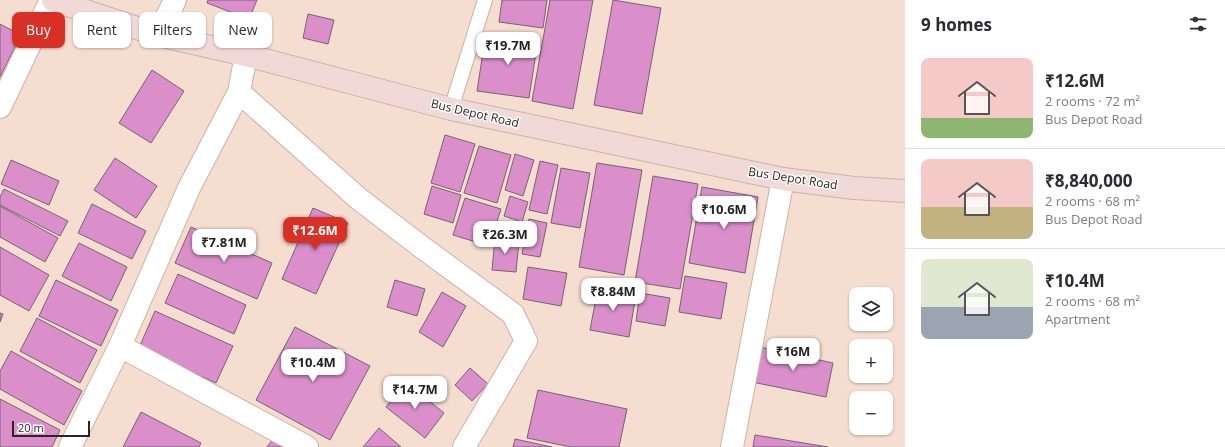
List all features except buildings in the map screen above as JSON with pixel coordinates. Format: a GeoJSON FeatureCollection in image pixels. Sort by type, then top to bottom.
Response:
{"type":"FeatureCollection","features":[{"type":"Feature","properties":{"kind":"street","name":"Bus Depot Road"},"geometry":{"type":"LineString","coordinates":[[52,0],[139,29]]}},
{"type":"Feature","properties":{"kind":"street"},"geometry":{"type":"LineString","coordinates":[[0,107],[52,0]]}},
{"type":"Feature","properties":{"kind":"street"},"geometry":{"type":"LineString","coordinates":[[169,12],[175,0]]}},
{"type":"Feature","properties":{"kind":"street","name":"Bus Depot Road"},"geometry":{"type":"LineString","coordinates":[[206,46],[451,109],[783,179],[854,188],[905,191]]}},
{"type":"Feature","properties":{"kind":"street"},"geometry":{"type":"LineString","coordinates":[[70,447],[120,346],[189,188],[239,92],[246,55]]}},
{"type":"Feature","properties":{"kind":"street"},"geometry":{"type":"LineString","coordinates":[[239,92],[359,199],[513,314],[526,341],[464,447]]}},
{"type":"Feature","properties":{"kind":"street"},"geometry":{"type":"LineString","coordinates":[[732,447],[783,179]]}},
{"type":"Feature","properties":{"kind":"street"},"geometry":{"type":"LineString","coordinates":[[120,346],[307,447]]}},
{"type":"Feature","properties":{"kind":"lane"},"geometry":{"type":"LineString","coordinates":[[451,109],[485,0]]}}]}
